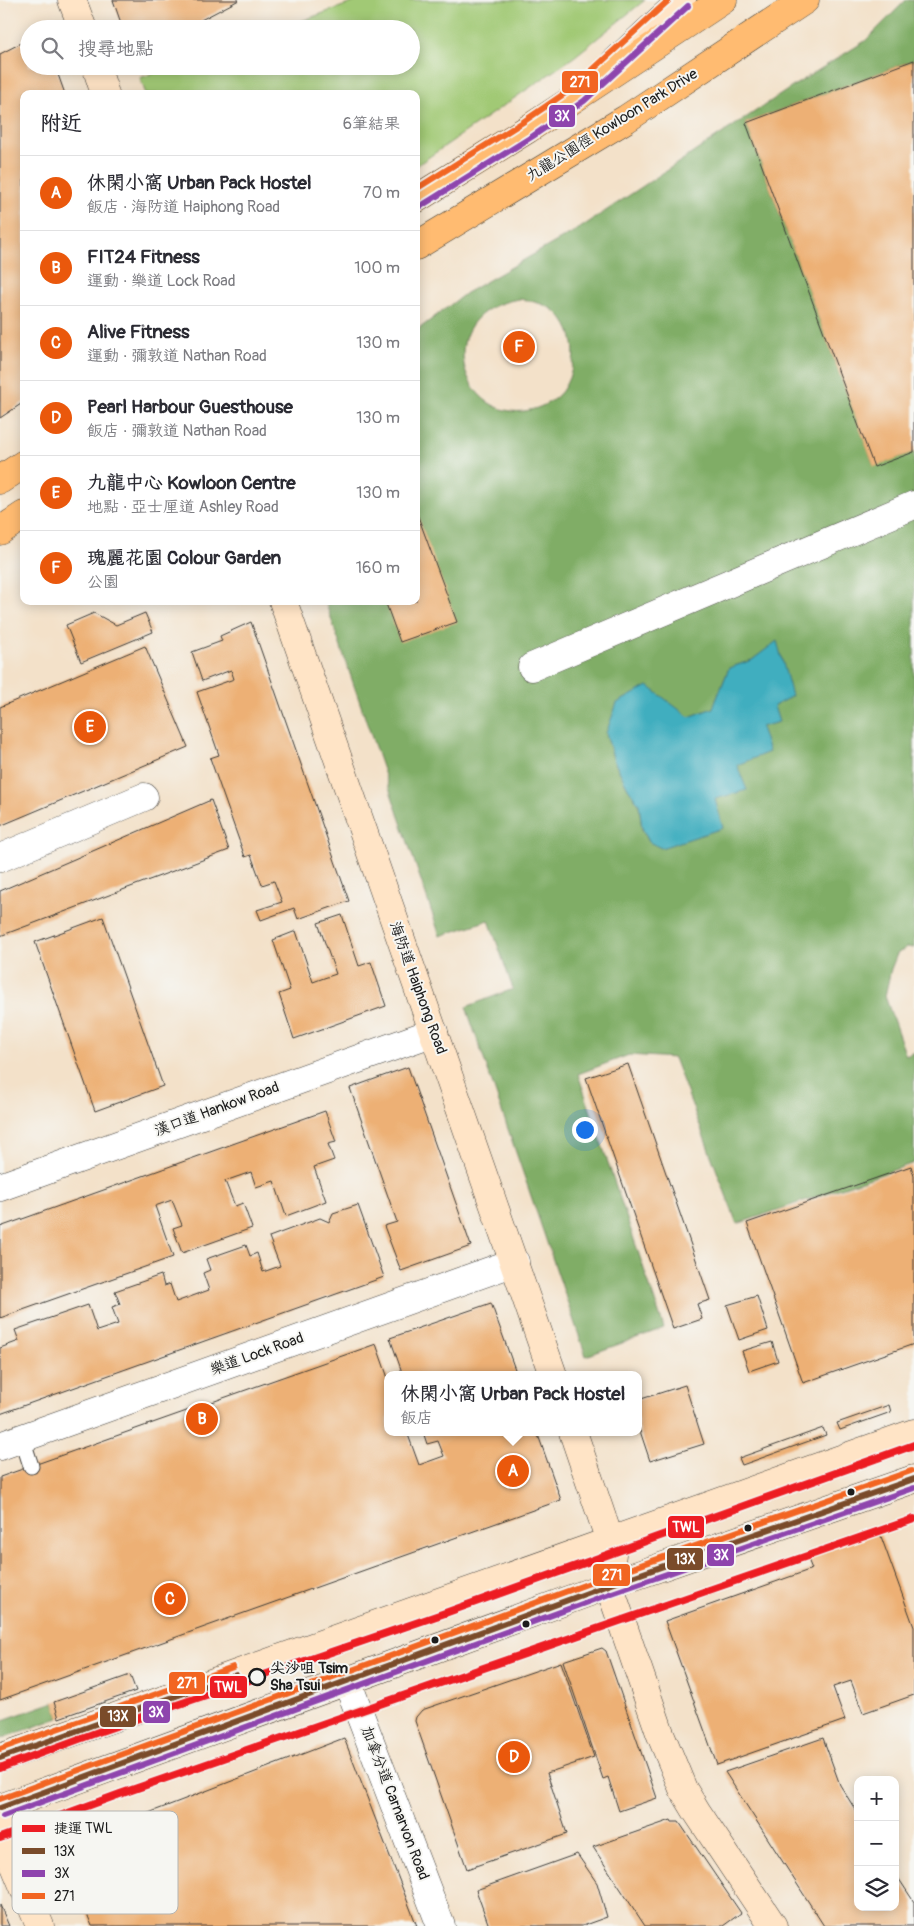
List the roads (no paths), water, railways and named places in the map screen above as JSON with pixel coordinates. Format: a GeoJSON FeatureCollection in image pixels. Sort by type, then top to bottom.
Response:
{"type":"FeatureCollection","features":[{"type":"Feature","properties":{"kind":"main road"},"geometry":{"type":"LineString","coordinates":[[72,0],[80,20]]}},
{"type":"Feature","properties":{"kind":"main road"},"geometry":{"type":"LineString","coordinates":[[579,94],[682,0]]}},
{"type":"Feature","properties":{"kind":"main road"},"geometry":{"type":"LineString","coordinates":[[420,196],[528,129],[723,0]]}},
{"type":"Feature","properties":{"kind":"main road","name":"九龍公園徑 Kowloon Park Drive"},"geometry":{"type":"LineString","coordinates":[[420,244],[626,118],[805,0]]}},
{"type":"Feature","properties":{"kind":"main road"},"geometry":{"type":"LineString","coordinates":[[99,75],[104,90]]}},
{"type":"Feature","properties":{"kind":"main road"},"geometry":{"type":"LineString","coordinates":[[0,480],[20,467]]}},
{"type":"Feature","properties":{"kind":"main road"},"geometry":{"type":"LineString","coordinates":[[0,531],[20,518]]}},
{"type":"Feature","properties":{"kind":"main road","name":"海防道 Haiphong Road"},"geometry":{"type":"LineString","coordinates":[[284,605],[552,1371]]}},
{"type":"Feature","properties":{"kind":"main road"},"geometry":{"type":"LineString","coordinates":[[0,1758],[914,1433]]}},
{"type":"Feature","properties":{"kind":"main road"},"geometry":{"type":"LineString","coordinates":[[573,1436],[613,1553],[608,1573],[609,1585],[660,1733],[683,1789],[773,1926]]}},
{"type":"Feature","properties":{"kind":"main road"},"geometry":{"type":"LineString","coordinates":[[0,1808],[609,1585],[913,1483]]}},
{"type":"Feature","properties":{"kind":"main road"},"geometry":{"type":"LineString","coordinates":[[0,1830],[12,1859]]}},
{"type":"Feature","properties":{"kind":"main road"},"geometry":{"type":"LineString","coordinates":[[35,1914],[40,1926]]}},
{"type":"Feature","properties":{"kind":"street"},"geometry":{"type":"LineString","coordinates":[[532,667],[914,505]]}},
{"type":"Feature","properties":{"kind":"street"},"geometry":{"type":"LineString","coordinates":[[0,858],[144,797]]}},
{"type":"Feature","properties":{"kind":"street","name":"漢口道 Hankow Road"},"geometry":{"type":"LineString","coordinates":[[0,1187],[434,1032]]}},
{"type":"Feature","properties":{"kind":"street","name":"樂道 Lock Road"},"geometry":{"type":"LineString","coordinates":[[11,1442],[515,1262]]}},
{"type":"Feature","properties":{"kind":"street","name":"加拿分道 Carnarvon Road"},"geometry":{"type":"LineString","coordinates":[[347,1681],[441,1926]]}},
{"type":"Feature","properties":{"kind":"lane"},"geometry":{"type":"LineString","coordinates":[[11,1442],[31,1466]]}},
{"type":"Feature","properties":{"kind":"water"},"geometry":{"type":"Polygon","coordinates":[[[777,641],[792,696],[774,706],[779,722],[761,727],[769,752],[737,765],[747,790],[715,799],[723,828],[661,848],[649,842],[642,828],[639,804],[614,761],[606,733],[617,703],[648,686],[689,717],[713,708],[729,668],[752,660],[777,641]]]}},
{"type":"Feature","properties":{"kind":"metro line","name":"TWL"},"geometry":{"type":"LineString","coordinates":[[0,1768],[101,1731],[445,1613],[914,1445]]}},
{"type":"Feature","properties":{"kind":"metro line","name":"TWL"},"geometry":{"type":"LineString","coordinates":[[74,1811],[914,1519]]}},
{"type":"Feature","properties":{"kind":"metro line","name":"TWL"},"geometry":{"type":"LineString","coordinates":[[0,1838],[12,1834]]}},
{"type":"Feature","properties":{"kind":"place","name":"瑰麗花園 Colour Garden"},"geometry":{"type":"Point","coordinates":[519,347]}},
{"type":"Feature","properties":{"kind":"place","name":"九龍中心 Kowloon Centre"},"geometry":{"type":"Point","coordinates":[90,727]}},
{"type":"Feature","properties":{"kind":"place","name":"FIT24 Fitness"},"geometry":{"type":"Point","coordinates":[202,1419]}},
{"type":"Feature","properties":{"kind":"place","name":"休閑小窩 Urban Pack Hostel"},"geometry":{"type":"Point","coordinates":[513,1471]}},
{"type":"Feature","properties":{"kind":"place","name":"Alive Fitness"},"geometry":{"type":"Point","coordinates":[170,1599]}},
{"type":"Feature","properties":{"kind":"place","name":"尖沙咀 Tsim Sha Tsui"},"geometry":{"type":"Point","coordinates":[257,1677]}},
{"type":"Feature","properties":{"kind":"place","name":"Pearl Harbour Guesthouse"},"geometry":{"type":"Point","coordinates":[514,1757]}}]}
